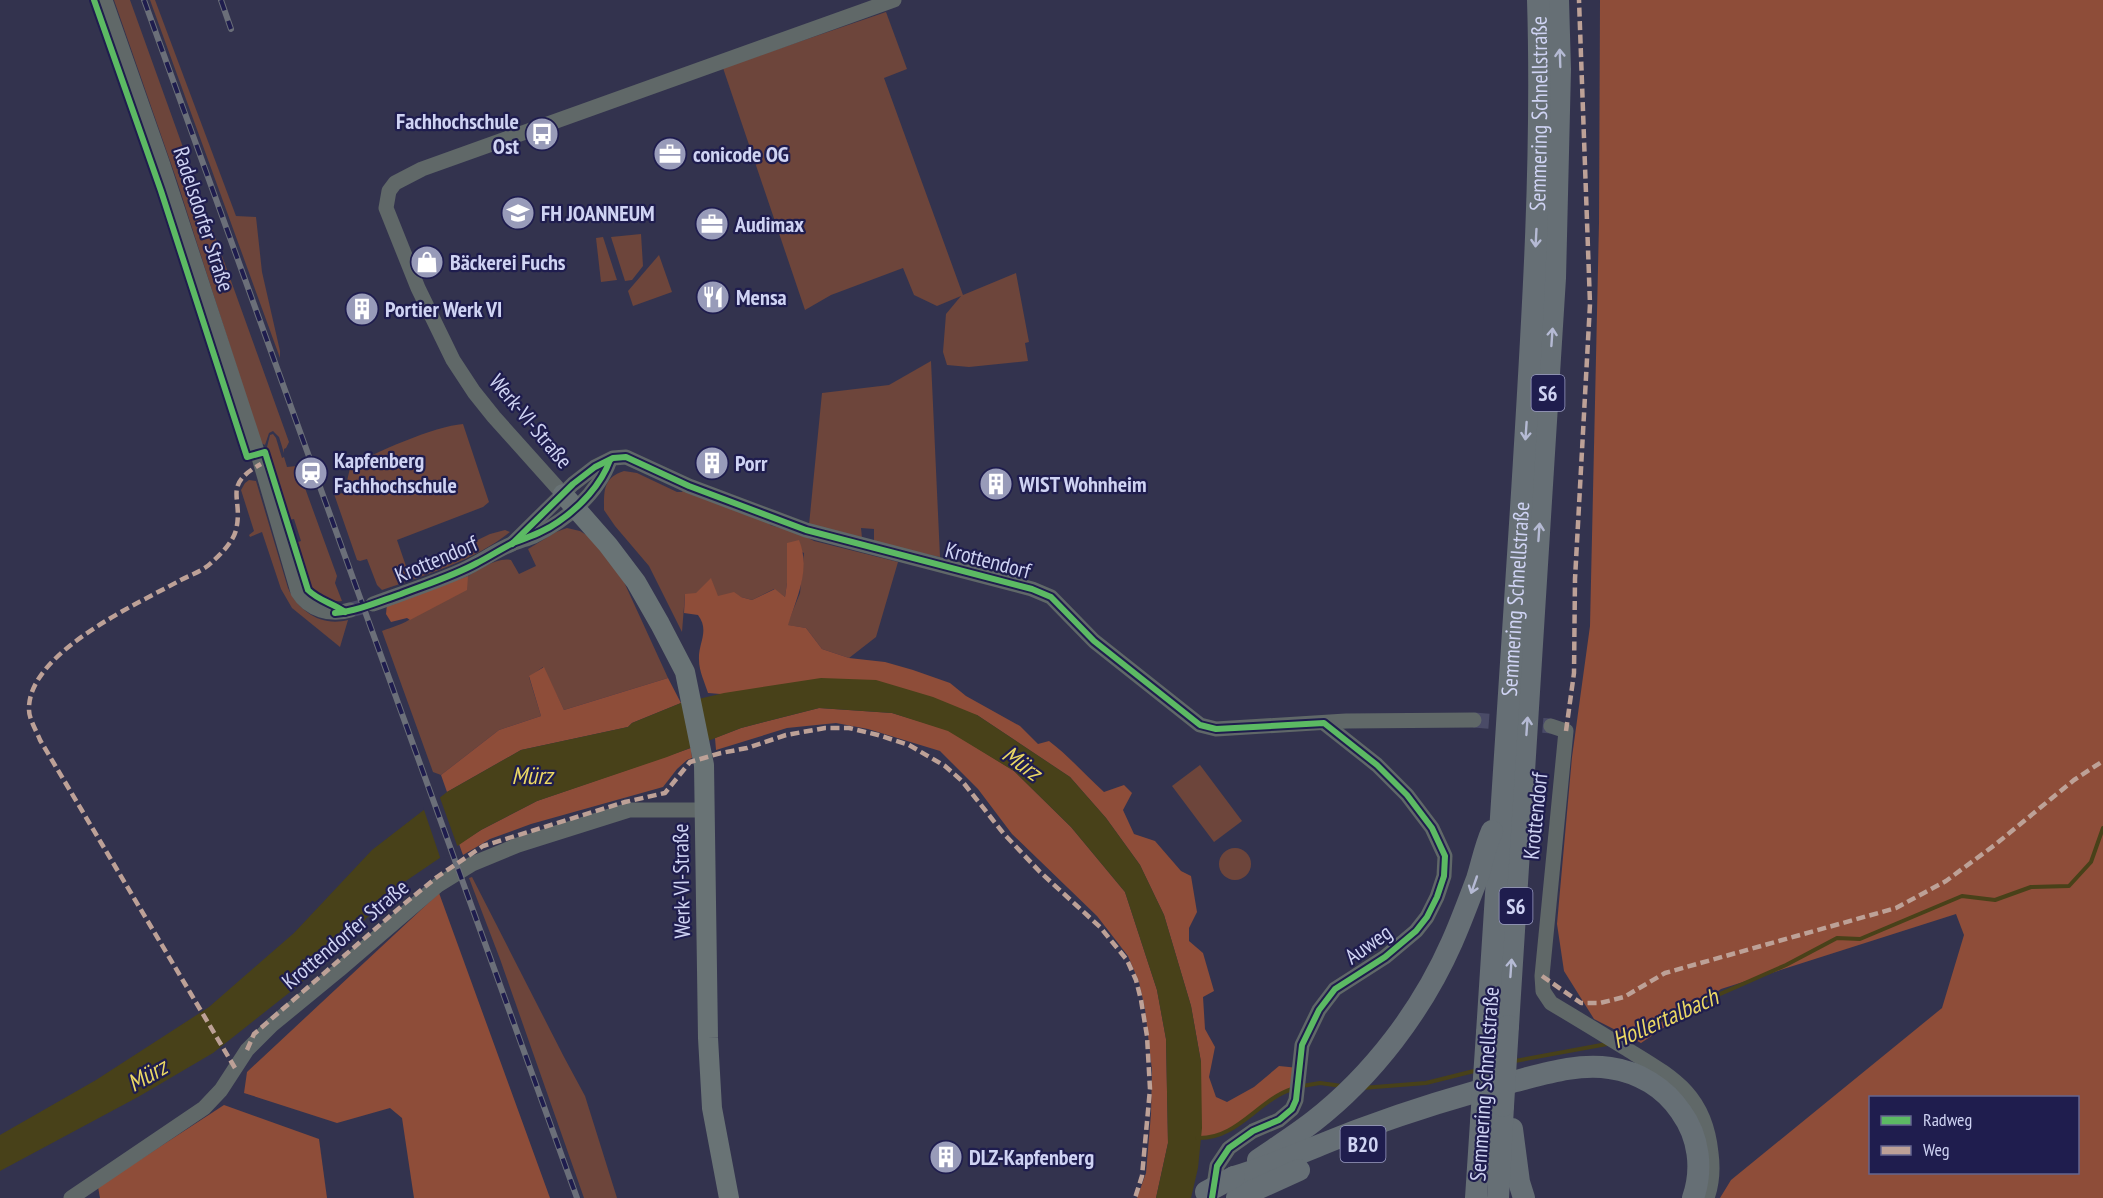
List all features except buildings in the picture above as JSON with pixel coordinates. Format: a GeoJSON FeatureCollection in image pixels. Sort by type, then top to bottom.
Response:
{"type":"FeatureCollection","features":[{"type":"Feature","properties":{"kind":"highway","name":"Semmering Schnellstraße"},"geometry":{"type":"LineString","coordinates":[[1497,1029],[1501,811],[1537,218],[1540,75],[1538,0]]}},
{"type":"Feature","properties":{"kind":"highway","name":"Semmering Schnellstraße"},"geometry":{"type":"LineString","coordinates":[[1476,1198],[1492,1106],[1555,278],[1560,69],[1558,0]]}},
{"type":"Feature","properties":{"kind":"highway"},"geometry":{"type":"LineString","coordinates":[[1235,1188],[1338,1100],[1371,1067],[1408,1021],[1438,970],[1466,909],[1486,844],[1501,811]]}},
{"type":"Feature","properties":{"kind":"highway"},"geometry":{"type":"LineString","coordinates":[[1492,1106],[1565,1069],[1612,1068],[1640,1076],[1667,1094],[1685,1117],[1692,1131],[1699,1160],[1699,1175],[1693,1198]]}},
{"type":"Feature","properties":{"kind":"highway"},"geometry":{"type":"LineString","coordinates":[[1492,1106],[1566,1084],[1583,1082],[1613,1083],[1641,1093],[1663,1112],[1677,1133],[1684,1160],[1682,1184],[1677,1198]]}},
{"type":"Feature","properties":{"kind":"highway","name":"Semmering Schnellstraße"},"geometry":{"type":"LineString","coordinates":[[1492,1106],[1498,1198]]}},
{"type":"Feature","properties":{"kind":"highway"},"geometry":{"type":"LineString","coordinates":[[1492,1106],[1513,1130],[1519,1182],[1524,1198]]}},
{"type":"Feature","properties":{"kind":"highway","name":"B20"},"geometry":{"type":"LineString","coordinates":[[1194,1198],[1235,1188],[1268,1167],[1363,1128],[1492,1106]]}},
{"type":"Feature","properties":{"kind":"main road","name":"Werk-VI-Straße"},"geometry":{"type":"LineString","coordinates":[[569,501],[636,582],[684,672],[704,765],[711,1096],[729,1198]]}},
{"type":"Feature","properties":{"kind":"street","name":"Radelsdorfer Straße"},"geometry":{"type":"LineString","coordinates":[[105,0],[258,454],[298,592],[308,603],[322,610],[336,613],[350,610]]}},
{"type":"Feature","properties":{"kind":"street","name":"Werk-VI-Straße"},"geometry":{"type":"LineString","coordinates":[[569,501],[482,403],[453,360],[418,288],[386,208],[389,191],[395,183],[422,169],[894,0]]}},
{"type":"Feature","properties":{"kind":"street","name":"Krottendorf"},"geometry":{"type":"LineString","coordinates":[[373,604],[461,571],[512,544],[531,538],[551,527],[569,501],[598,484],[611,459],[619,456],[634,459],[689,486],[814,532],[1032,589],[1051,597],[1094,641],[1200,725],[1216,729],[1346,721],[1474,720]]}},
{"type":"Feature","properties":{"kind":"street","name":"Auweg"},"geometry":{"type":"LineString","coordinates":[[1212,1198],[1217,1166],[1229,1148],[1253,1131],[1279,1120],[1292,1109],[1296,1100],[1302,1045],[1319,1010],[1335,989],[1385,957],[1416,931],[1427,917],[1444,876],[1445,856],[1441,847],[1432,828],[1407,795],[1377,765],[1324,723]]}},
{"type":"Feature","properties":{"kind":"street","name":"Krottendorf"},"geometry":{"type":"LineString","coordinates":[[1551,726],[1566,731],[1542,976],[1543,991],[1551,1003],[1677,1081],[1694,1101],[1705,1120],[1712,1162],[1707,1198]]}},
{"type":"Feature","properties":{"kind":"street","name":"Krottendorfer Straße"},"geometry":{"type":"LineString","coordinates":[[71,1198],[204,1107],[221,1090],[248,1050],[272,1025],[438,885],[472,864],[518,845],[629,810],[704,810]]}},
{"type":"Feature","properties":{"kind":"shaded area"},"geometry":{"type":"Polygon","coordinates":[[[114,0],[130,0],[289,442],[284,453],[279,437],[273,431],[269,433],[265,445],[261,443],[177,181],[114,0]]]}},
{"type":"Feature","properties":{"kind":"shaded area"},"geometry":{"type":"Polygon","coordinates":[[[150,0],[155,0],[236,216],[256,217],[262,272],[280,358],[150,0]]]}},
{"type":"Feature","properties":{"kind":"shaded area"},"geometry":{"type":"Polygon","coordinates":[[[1600,0],[2103,0],[2103,1198],[1720,1198],[1731,1180],[1942,1008],[1964,935],[1956,914],[1721,989],[1641,1043],[1594,1019],[1564,971],[1557,924],[1572,757],[1590,626],[1599,223],[1600,0]]]}},
{"type":"Feature","properties":{"kind":"shaded area"},"geometry":{"type":"Polygon","coordinates":[[[886,12],[907,69],[884,78],[963,295],[1016,273],[1029,342],[1025,343],[1028,361],[969,367],[947,365],[943,352],[946,314],[961,296],[937,306],[914,295],[903,268],[831,295],[805,310],[723,68],[886,12]]]}},
{"type":"Feature","properties":{"kind":"shaded area"},"geometry":{"type":"Polygon","coordinates":[[[641,234],[643,266],[632,280],[625,281],[611,237],[641,234]]]}},
{"type":"Feature","properties":{"kind":"shaded area"},"geometry":{"type":"Polygon","coordinates":[[[603,237],[617,280],[601,282],[596,238],[603,237]]]}},
{"type":"Feature","properties":{"kind":"shaded area"},"geometry":{"type":"Polygon","coordinates":[[[659,255],[672,292],[633,306],[628,291],[659,255]]]}},
{"type":"Feature","properties":{"kind":"shaded area"},"geometry":{"type":"Polygon","coordinates":[[[931,361],[940,557],[874,543],[874,529],[861,528],[862,538],[809,525],[822,393],[889,385],[931,361]]]}},
{"type":"Feature","properties":{"kind":"shaded area"},"geometry":{"type":"Polygon","coordinates":[[[463,424],[489,502],[483,507],[397,540],[407,569],[434,561],[490,534],[505,530],[510,532],[465,559],[382,590],[377,585],[367,559],[357,560],[333,491],[336,490],[339,494],[346,492],[342,484],[347,481],[350,468],[373,455],[421,435],[463,424]]]}},
{"type":"Feature","properties":{"kind":"shaded area"},"geometry":{"type":"Polygon","coordinates":[[[273,434],[287,467],[297,466],[337,576],[335,583],[342,601],[321,597],[314,591],[304,573],[295,543],[301,541],[294,519],[289,520],[267,447],[270,435],[273,434]]]}},
{"type":"Feature","properties":{"kind":"shaded area"},"geometry":{"type":"Polygon","coordinates":[[[624,471],[637,473],[677,492],[682,492],[685,488],[767,517],[770,525],[780,528],[785,526],[814,541],[898,562],[876,637],[849,658],[822,649],[806,628],[787,625],[800,593],[804,553],[787,543],[785,597],[774,589],[752,600],[717,596],[711,579],[696,594],[685,594],[682,632],[649,566],[604,510],[604,496],[608,481],[624,471]]]}},
{"type":"Feature","properties":{"kind":"shaded area"},"geometry":{"type":"Polygon","coordinates":[[[249,480],[256,481],[288,588],[293,597],[312,616],[338,622],[348,620],[340,647],[292,608],[281,589],[262,532],[250,537],[249,535],[254,531],[241,490],[249,480]]]}},
{"type":"Feature","properties":{"kind":"shaded area"},"geometry":{"type":"Polygon","coordinates":[[[567,528],[580,531],[596,541],[624,582],[668,678],[564,710],[543,667],[529,677],[541,716],[499,730],[441,775],[433,772],[382,631],[409,620],[474,572],[488,565],[500,560],[511,560],[519,574],[536,566],[528,549],[567,528]]]}},
{"type":"Feature","properties":{"kind":"shaded area"},"geometry":{"type":"Polygon","coordinates":[[[799,540],[804,562],[803,572],[799,593],[788,625],[806,628],[822,649],[849,658],[885,662],[950,683],[966,696],[1020,726],[1038,744],[1049,741],[1104,792],[1124,785],[1132,793],[1123,810],[1134,834],[1155,841],[1181,871],[1191,876],[1197,912],[1189,928],[1189,941],[1203,953],[1214,991],[1203,997],[1205,1029],[1215,1047],[1209,1077],[1216,1097],[1227,1102],[1254,1087],[1279,1066],[1299,1068],[1298,1087],[1279,1093],[1245,1121],[1225,1132],[1201,1138],[1201,1062],[1191,1006],[1164,915],[1140,865],[1106,818],[1070,777],[977,715],[708,693],[699,664],[703,626],[698,615],[684,613],[685,594],[696,593],[711,578],[718,596],[734,592],[752,600],[775,589],[785,597],[787,543],[799,540]]]}},
{"type":"Feature","properties":{"kind":"shaded area"},"geometry":{"type":"Polygon","coordinates":[[[468,576],[467,590],[410,620],[407,618],[391,622],[386,614],[387,604],[468,576]]]}},
{"type":"Feature","properties":{"kind":"shaded area"},"geometry":{"type":"Polygon","coordinates":[[[544,667],[564,710],[668,678],[681,703],[632,723],[628,727],[521,750],[447,792],[441,775],[499,730],[541,716],[529,676],[544,667]]]}},
{"type":"Feature","properties":{"kind":"shaded area"},"geometry":{"type":"Polygon","coordinates":[[[819,708],[892,713],[948,730],[1014,771],[1071,827],[1125,892],[1157,990],[1166,1039],[1168,1143],[1156,1198],[1137,1198],[1146,1173],[1152,1070],[1145,1009],[1139,982],[1128,956],[1097,916],[1012,834],[978,789],[940,751],[868,729],[836,723],[787,728],[716,750],[715,738],[741,728],[819,708]]]}},
{"type":"Feature","properties":{"kind":"shaded area"},"geometry":{"type":"Polygon","coordinates":[[[691,748],[692,758],[677,769],[663,787],[531,824],[490,839],[463,855],[459,844],[537,801],[691,748]]]}},
{"type":"Feature","properties":{"kind":"shaded area"},"geometry":{"type":"Polygon","coordinates":[[[1200,765],[1242,821],[1214,842],[1172,786],[1200,765]]]}},
{"type":"Feature","properties":{"kind":"shaded area"},"geometry":{"type":"Polygon","coordinates":[[[1235,848],[1246,853],[1251,864],[1246,875],[1235,880],[1224,875],[1219,864],[1224,853],[1235,848]]]}},
{"type":"Feature","properties":{"kind":"shaded area"},"geometry":{"type":"Polygon","coordinates":[[[472,877],[585,1096],[617,1198],[584,1198],[469,878],[472,877]]]}},
{"type":"Feature","properties":{"kind":"shaded area"},"geometry":{"type":"Polygon","coordinates":[[[439,893],[550,1198],[414,1198],[402,1118],[390,1108],[337,1123],[244,1093],[247,1072],[439,893]]]}},
{"type":"Feature","properties":{"kind":"shaded area"},"geometry":{"type":"Polygon","coordinates":[[[224,1105],[319,1139],[327,1198],[100,1198],[98,1187],[224,1105]]]}},
{"type":"Feature","properties":{"kind":"water","name":"Mürz"},"geometry":{"type":"Polygon","coordinates":[[[821,678],[876,680],[933,697],[977,715],[1070,777],[1106,818],[1140,865],[1164,915],[1191,1006],[1201,1062],[1202,1128],[1198,1168],[1191,1198],[1156,1198],[1168,1143],[1166,1039],[1157,990],[1125,892],[1071,827],[1014,771],[948,731],[892,713],[819,708],[741,728],[667,757],[537,801],[481,830],[400,885],[299,985],[213,1053],[138,1097],[0,1171],[0,1135],[96,1080],[209,1007],[294,933],[372,850],[447,792],[521,750],[628,727],[632,723],[681,703],[724,693],[821,678]]]}},
{"type":"Feature","properties":{"kind":"pier"},"geometry":{"type":"Polygon","coordinates":[[[439,795],[458,848],[441,860],[423,807],[439,795]]]}},
{"type":"Feature","properties":{"kind":"waterway","name":"Hollertalbach"},"geometry":{"type":"LineString","coordinates":[[1620,1038],[1786,965],[1837,938],[1860,939],[1962,896],[1995,900],[2031,887],[2069,886],[2091,862],[2103,828]]}},
{"type":"Feature","properties":{"kind":"waterway","name":"Hollertalbach"},"geometry":{"type":"LineString","coordinates":[[1515,1061],[1607,1044]]}},
{"type":"Feature","properties":{"kind":"waterway","name":"Hollertalbach"},"geometry":{"type":"LineString","coordinates":[[1362,1088],[1426,1083],[1478,1070]]}},
{"type":"Feature","properties":{"kind":"waterway","name":"Hollertalbach"},"geometry":{"type":"LineString","coordinates":[[1302,1086],[1320,1083],[1342,1086]]}},
{"type":"Feature","properties":{"kind":"waterway","name":"Hollertalbach"},"geometry":{"type":"LineString","coordinates":[[1197,1138],[1224,1133],[1280,1094],[1292,1089]]}},
{"type":"Feature","properties":{"kind":"tunnel"},"geometry":{"type":"LineString","coordinates":[[350,610],[373,604]]}},
{"type":"Feature","properties":{"kind":"tunnel"},"geometry":{"type":"LineString","coordinates":[[1474,720],[1551,726]]}},
{"type":"Feature","properties":{"kind":"railway"},"geometry":{"type":"LineString","coordinates":[[144,0],[577,1198]]}},
{"type":"Feature","properties":{"kind":"railway"},"geometry":{"type":"LineString","coordinates":[[221,0],[231,29]]}},
{"type":"Feature","properties":{"kind":"marked path"},"geometry":{"type":"LineString","coordinates":[[1566,731],[1574,673],[1575,579],[1590,304],[1579,0]]}},
{"type":"Feature","properties":{"kind":"marked path"},"geometry":{"type":"LineString","coordinates":[[235,1068],[40,740],[29,710],[33,689],[46,669],[65,650],[113,617],[204,568],[222,552],[236,530],[237,493],[241,479],[261,464]]}},
{"type":"Feature","properties":{"kind":"marked path"},"geometry":{"type":"LineString","coordinates":[[247,1050],[254,1034],[404,904],[437,877],[483,846],[625,802],[665,793],[690,762],[747,748],[786,735],[825,728],[849,728],[909,745],[945,766],[962,781],[1004,834],[1040,872],[1100,927],[1127,960],[1136,980],[1141,1000],[1147,1036],[1150,1089],[1142,1176],[1135,1198]]}},
{"type":"Feature","properties":{"kind":"marked path"},"geometry":{"type":"LineString","coordinates":[[1542,976],[1581,1003],[1600,1003],[1624,997],[1665,973],[1896,908],[1946,881],[1996,844],[2074,780],[2103,761]]}},
{"type":"Feature","properties":{"kind":"cycle path"},"geometry":{"type":"LineString","coordinates":[[94,0],[161,191],[247,457],[265,452],[308,590],[345,612]]}},
{"type":"Feature","properties":{"kind":"cycle path"},"geometry":{"type":"LineString","coordinates":[[512,544],[573,484],[595,467],[613,458],[626,457],[689,486],[806,530],[1032,589],[1051,597],[1094,641],[1200,725],[1216,729],[1324,723],[1377,765],[1407,795],[1432,828],[1445,856],[1444,876],[1437,897],[1427,917],[1416,931],[1385,957],[1335,989],[1319,1010],[1302,1045],[1296,1100],[1292,1109],[1279,1120],[1253,1131],[1229,1148],[1217,1166],[1212,1198]]}},
{"type":"Feature","properties":{"kind":"cycle path"},"geometry":{"type":"LineString","coordinates":[[335,613],[369,605],[449,576],[513,543],[547,529],[566,516],[589,495],[610,460]]}},
{"type":"Feature","properties":{"kind":"place","name":"Fachhochschule Ost"},"geometry":{"type":"Point","coordinates":[542,134]}},
{"type":"Feature","properties":{"kind":"place","name":"conicode OG"},"geometry":{"type":"Point","coordinates":[670,154]}},
{"type":"Feature","properties":{"kind":"place","name":"FH JOANNEUM"},"geometry":{"type":"Point","coordinates":[518,213]}},
{"type":"Feature","properties":{"kind":"place","name":"Audimax"},"geometry":{"type":"Point","coordinates":[712,224]}},
{"type":"Feature","properties":{"kind":"place","name":"Bäckerei Fuchs"},"geometry":{"type":"Point","coordinates":[427,262]}},
{"type":"Feature","properties":{"kind":"place","name":"Mensa"},"geometry":{"type":"Point","coordinates":[713,297]}},
{"type":"Feature","properties":{"kind":"place","name":"Portier Werk VI"},"geometry":{"type":"Point","coordinates":[362,309]}},
{"type":"Feature","properties":{"kind":"place","name":"Porr"},"geometry":{"type":"Point","coordinates":[712,463]}},
{"type":"Feature","properties":{"kind":"place","name":"Kapfenberg Fachhochschule"},"geometry":{"type":"Point","coordinates":[311,473]}},
{"type":"Feature","properties":{"kind":"place","name":"WIST Wohnheim"},"geometry":{"type":"Point","coordinates":[996,484]}},
{"type":"Feature","properties":{"kind":"place","name":"DLZ-Kapfenberg"},"geometry":{"type":"Point","coordinates":[946,1157]}}]}
